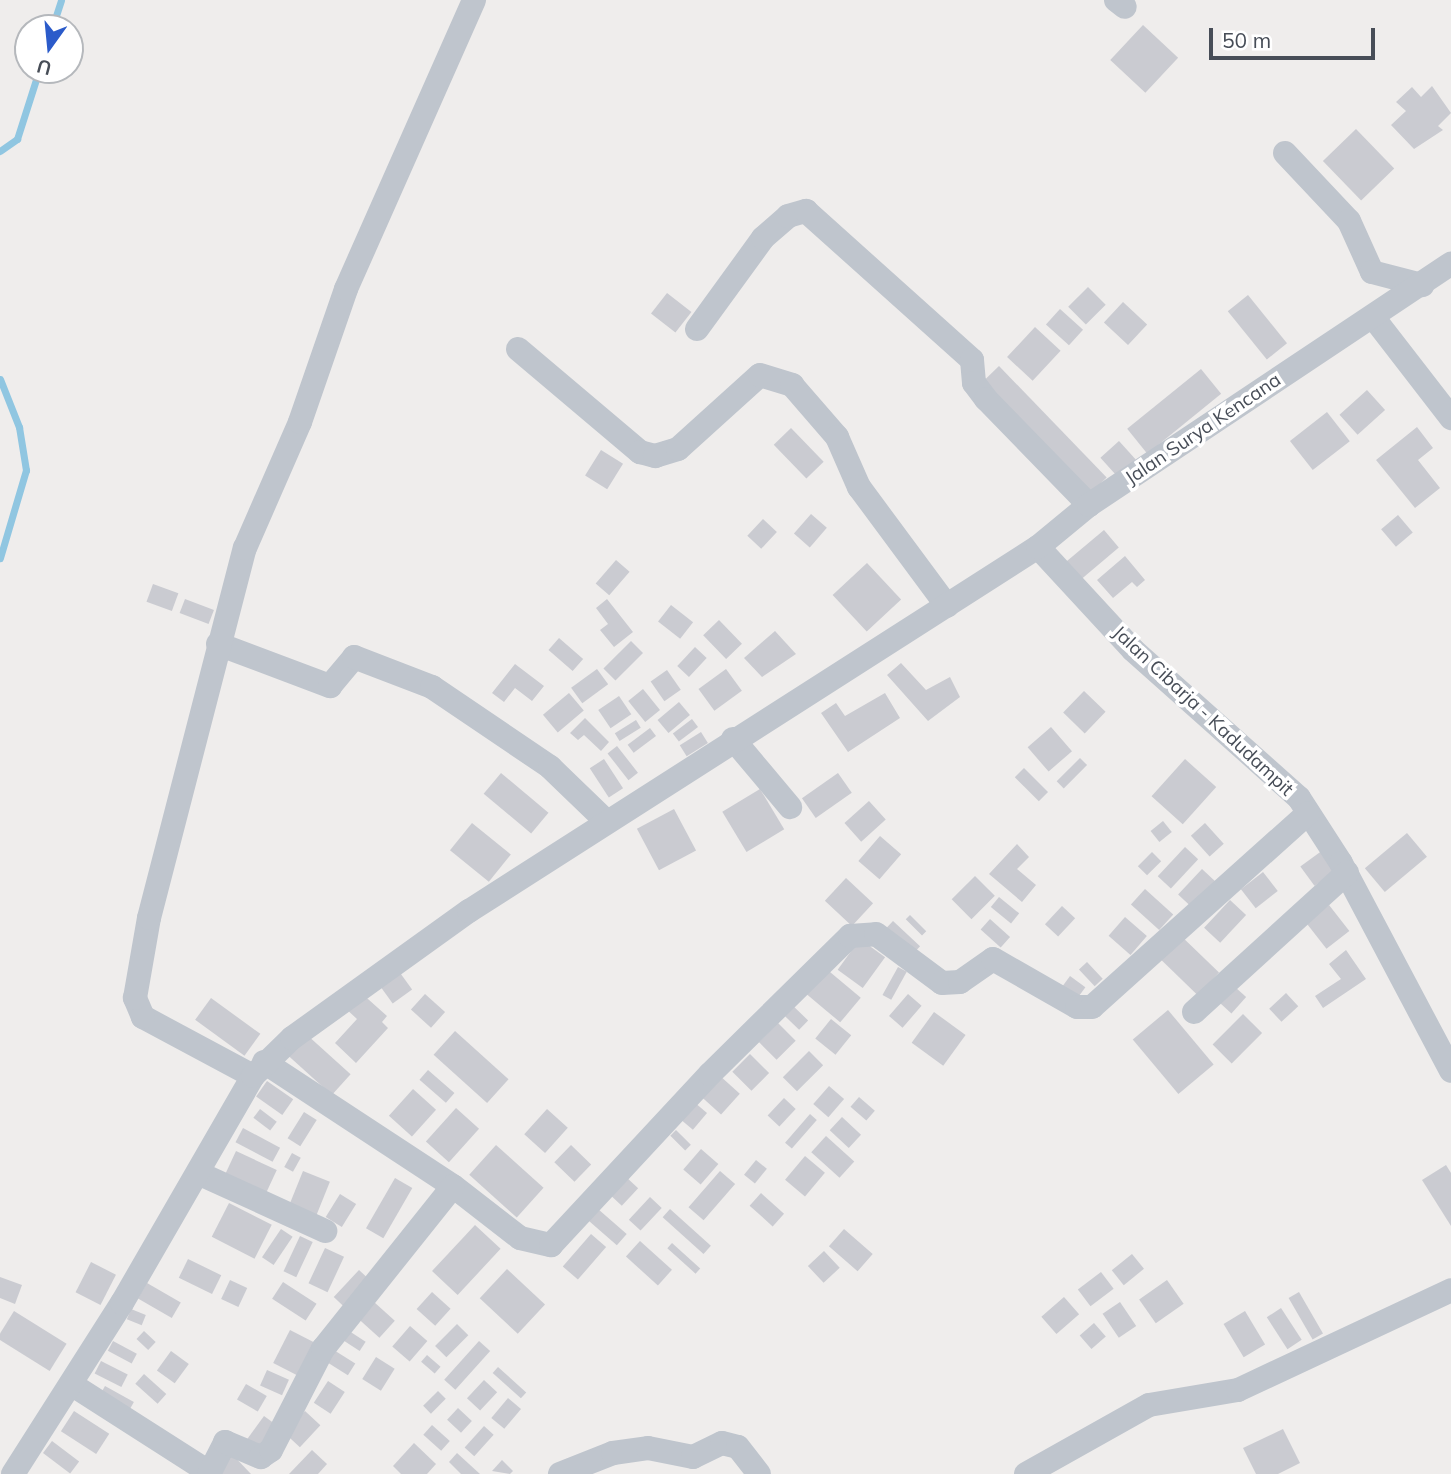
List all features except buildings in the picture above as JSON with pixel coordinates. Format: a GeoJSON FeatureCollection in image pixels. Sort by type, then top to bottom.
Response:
{"type":"FeatureCollection","features":[{"type":"Feature","properties":{"kind":"street"},"geometry":{"type":"LineString","coordinates":[[474,0],[346,289],[300,422],[245,548],[218,644],[198,744],[149,918],[135,998],[143,1017],[259,1069],[453,1186],[520,1238],[551,1245],[710,1074],[850,936],[876,934],[942,983],[960,982],[993,959],[1077,1007],[1091,1007],[1308,813]]}},
{"type":"Feature","properties":{"kind":"street"},"geometry":{"type":"LineString","coordinates":[[1285,153],[1349,221],[1372,272],[1422,285]]}},
{"type":"Feature","properties":{"kind":"street"},"geometry":{"type":"LineString","coordinates":[[697,329],[763,238],[788,216],[806,211],[971,359],[974,383],[986,399],[1090,505]]}},
{"type":"Feature","properties":{"kind":"street","name":"Jalan Surya Kencana"},"geometry":{"type":"LineString","coordinates":[[259,1069],[362,983],[733,739],[1038,547],[1090,505],[1451,264]]}},
{"type":"Feature","properties":{"kind":"street"},"geometry":{"type":"LineString","coordinates":[[1373,317],[1451,418]]}},
{"type":"Feature","properties":{"kind":"street"},"geometry":{"type":"LineString","coordinates":[[518,349],[639,452],[655,456],[678,449],[760,375],[792,385],[832,430],[859,487],[947,606]]}},
{"type":"Feature","properties":{"kind":"street","name":"Jalan Cibarja - Kadudampit"},"geometry":{"type":"LineString","coordinates":[[1038,547],[1133,650],[1276,774],[1308,813],[1347,873],[1451,1071]]}},
{"type":"Feature","properties":{"kind":"street"},"geometry":{"type":"LineString","coordinates":[[218,644],[330,686],[354,657],[432,687],[550,767],[606,821]]}},
{"type":"Feature","properties":{"kind":"street"},"geometry":{"type":"LineString","coordinates":[[733,739],[790,807]]}},
{"type":"Feature","properties":{"kind":"street"},"geometry":{"type":"LineString","coordinates":[[1194,1013],[1347,873]]}},
{"type":"Feature","properties":{"kind":"street"},"geometry":{"type":"LineString","coordinates":[[13,1474],[71,1384],[259,1069]]}},
{"type":"Feature","properties":{"kind":"street"},"geometry":{"type":"LineString","coordinates":[[198,1173],[324,1231]]}},
{"type":"Feature","properties":{"kind":"street"},"geometry":{"type":"LineString","coordinates":[[71,1384],[209,1473],[225,1442],[261,1457],[271,1450],[323,1349],[453,1186]]}},
{"type":"Feature","properties":{"kind":"street"},"geometry":{"type":"LineString","coordinates":[[1026,1474],[1149,1405],[1238,1390],[1451,1290]]}},
{"type":"Feature","properties":{"kind":"street"},"geometry":{"type":"LineString","coordinates":[[559,1474],[613,1453],[648,1448],[693,1457],[722,1443],[738,1447],[759,1474]]}},
{"type":"Feature","properties":{"kind":"waterway"},"geometry":{"type":"LineString","coordinates":[[56,14],[61,0]]}},
{"type":"Feature","properties":{"kind":"waterway"},"geometry":{"type":"LineString","coordinates":[[0,151],[17,139],[35,84]]}},
{"type":"Feature","properties":{"kind":"waterway"},"geometry":{"type":"LineString","coordinates":[[0,379],[19,427],[26,470],[0,558]]}}]}
